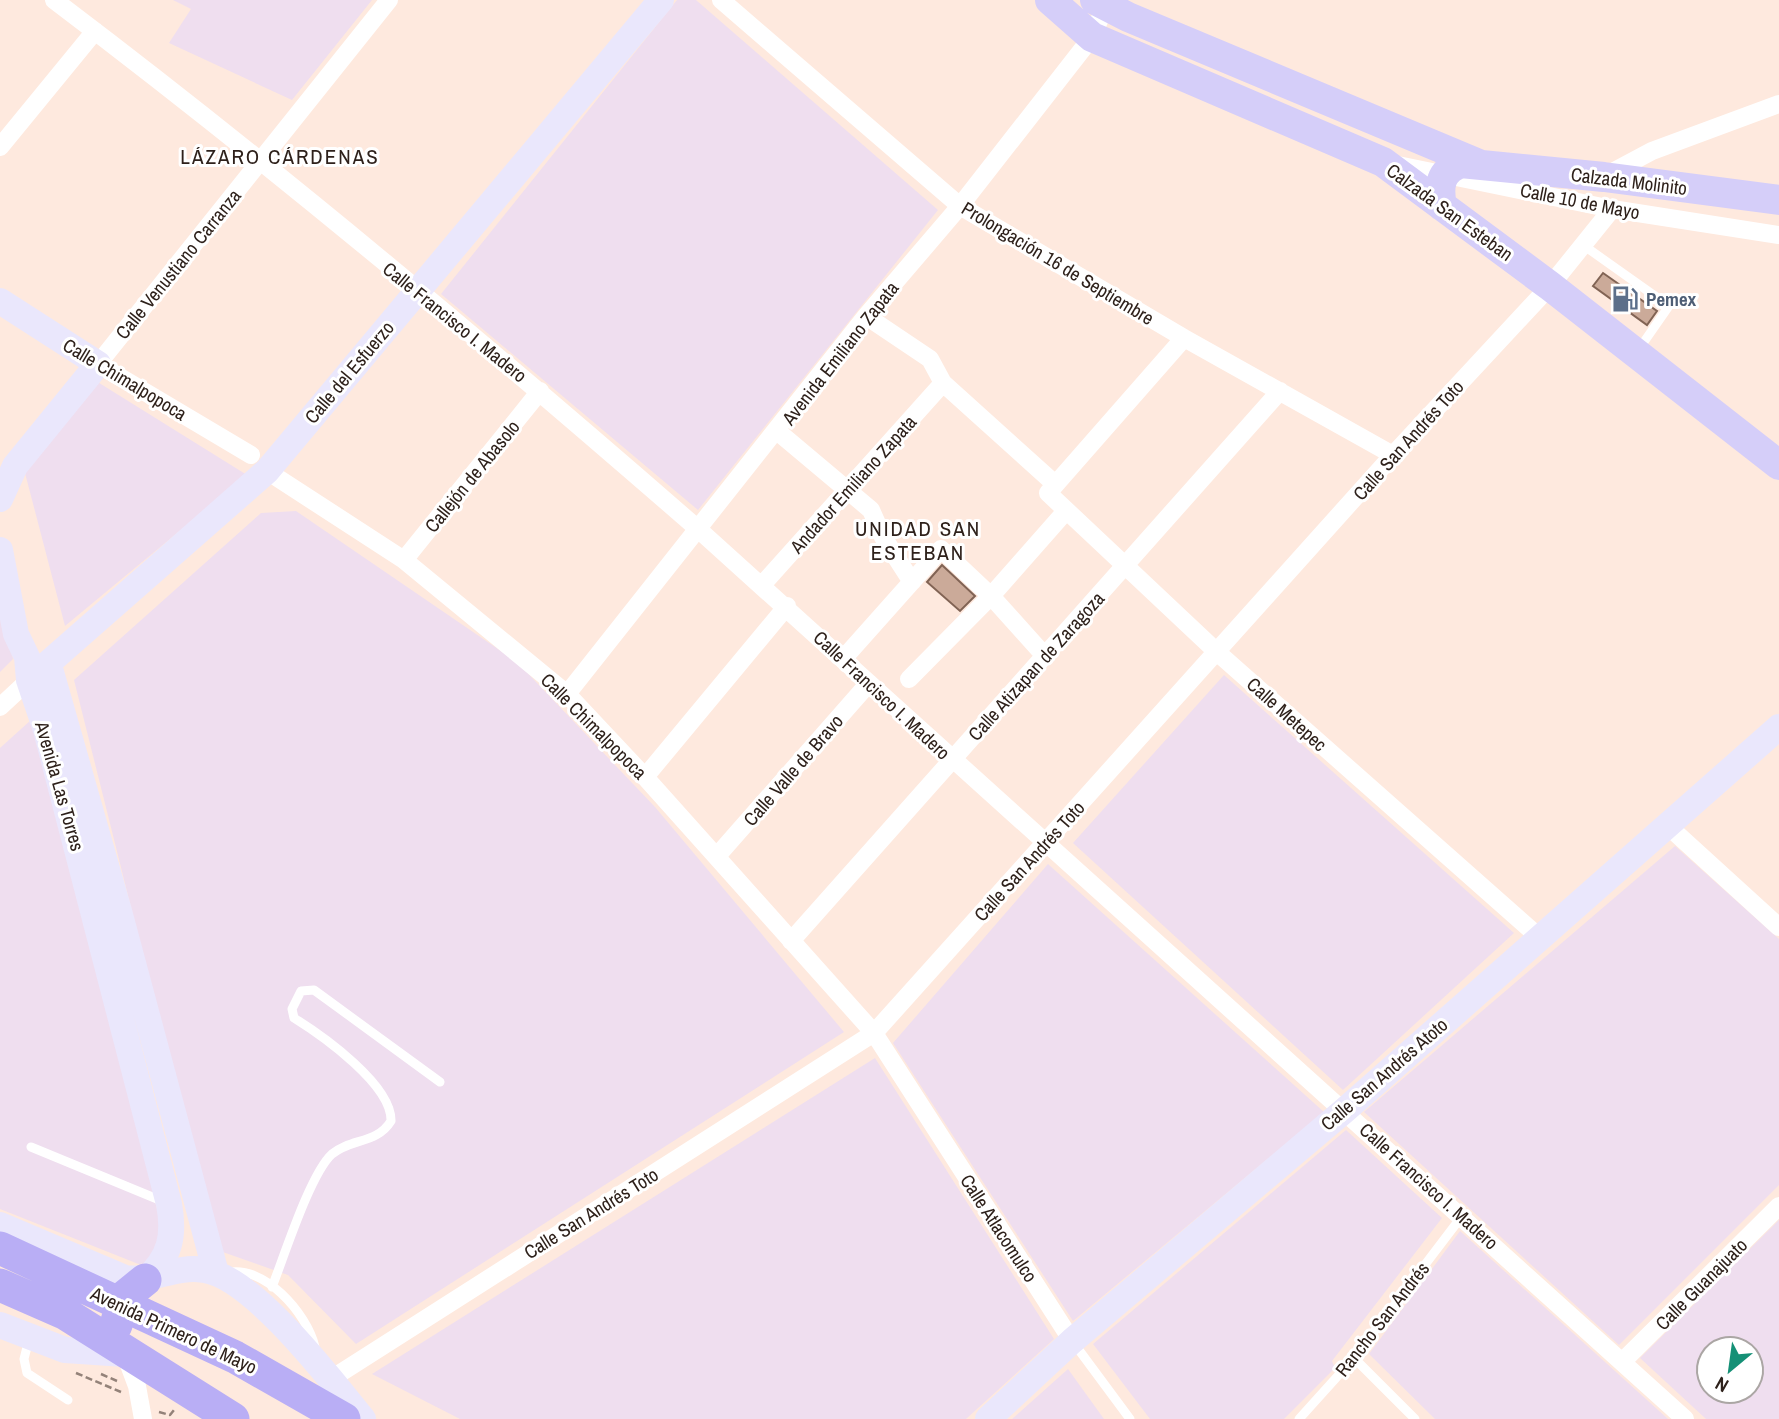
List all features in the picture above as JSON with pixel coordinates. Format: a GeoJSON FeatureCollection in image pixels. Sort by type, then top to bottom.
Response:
{"type":"FeatureCollection","features":[{"type":"Feature","properties":{"kind":"highway","name":"Avenida Primero de Mayo"},"geometry":{"type":"LineString","coordinates":[[0,1248],[234,1357],[344,1419]]}},
{"type":"Feature","properties":{"kind":"highway"},"geometry":{"type":"LineString","coordinates":[[50,1326],[81,1308],[91,1296],[95,1281],[91,1265]]}},
{"type":"Feature","properties":{"kind":"highway"},"geometry":{"type":"LineString","coordinates":[[125,1354],[117,1332],[117,1314],[130,1290],[145,1280]]}},
{"type":"Feature","properties":{"kind":"highway","name":"Avenida Primero de Mayo"},"geometry":{"type":"LineString","coordinates":[[0,1285],[50,1326]]}},
{"type":"Feature","properties":{"kind":"highway"},"geometry":{"type":"LineString","coordinates":[[0,1302],[50,1326],[125,1354],[233,1419]]}},
{"type":"Feature","properties":{"kind":"main road","name":"Calzada San Esteban"},"geometry":{"type":"LineString","coordinates":[[1050,0],[1092,37],[1383,162],[1550,286],[1779,465]]}},
{"type":"Feature","properties":{"kind":"main road","name":"Calzada San Esteban"},"geometry":{"type":"LineString","coordinates":[[1123,10],[1479,164]]}},
{"type":"Feature","properties":{"kind":"main road"},"geometry":{"type":"LineString","coordinates":[[1123,10],[1141,58]]}},
{"type":"Feature","properties":{"kind":"main road"},"geometry":{"type":"LineString","coordinates":[[1442,205],[1439,189],[1444,174],[1450,167],[1461,163],[1479,164]]}},
{"type":"Feature","properties":{"kind":"main road","name":"Calzada Molinito"},"geometry":{"type":"LineString","coordinates":[[1479,164],[1779,200]]}},
{"type":"Feature","properties":{"kind":"street","name":"Calle Francisco I. Madero"},"geometry":{"type":"LineString","coordinates":[[54,0],[260,162],[540,391],[787,606],[952,759],[1345,1110],[1685,1419]]}},
{"type":"Feature","properties":{"kind":"street","name":"Calle Venustiano Carranza"},"geometry":{"type":"LineString","coordinates":[[0,499],[15,466],[389,0]]}},
{"type":"Feature","properties":{"kind":"street","name":"Calle del Esfuerzo"},"geometry":{"type":"LineString","coordinates":[[0,707],[35,668],[259,463],[416,290],[661,0]]}},
{"type":"Feature","properties":{"kind":"street","name":"Prolongación 16 de Septiembre"},"geometry":{"type":"LineString","coordinates":[[721,0],[960,206],[1184,338],[1393,455]]}},
{"type":"Feature","properties":{"kind":"street","name":"Avenida Emiliano Zapata"},"geometry":{"type":"LineString","coordinates":[[567,694],[866,316],[960,206],[1092,37],[1123,10]]}},
{"type":"Feature","properties":{"kind":"street"},"geometry":{"type":"LineString","coordinates":[[0,147],[95,31]]}},
{"type":"Feature","properties":{"kind":"street"},"geometry":{"type":"LineString","coordinates":[[1604,177],[1652,151],[1779,104]]}},
{"type":"Feature","properties":{"kind":"street","name":"Calle 10 de Mayo"},"geometry":{"type":"LineString","coordinates":[[1383,162],[1612,209],[1779,234]]}},
{"type":"Feature","properties":{"kind":"street","name":"Calle San Andrés Toto"},"geometry":{"type":"LineString","coordinates":[[325,1372],[874,1033],[1393,455],[1550,286],[1612,209]]}},
{"type":"Feature","properties":{"kind":"street","name":"Calle Chimalpopoca"},"geometry":{"type":"LineString","coordinates":[[0,301],[259,463],[404,560],[567,694],[717,856],[874,1033]]}},
{"type":"Feature","properties":{"kind":"street","name":"Calle Metepec"},"geometry":{"type":"LineString","coordinates":[[866,316],[929,359],[943,383],[1055,484],[1048,493],[1065,512],[1218,653],[1539,937]]}},
{"type":"Feature","properties":{"kind":"street"},"geometry":{"type":"LineString","coordinates":[[1055,484],[1184,338]]}},
{"type":"Feature","properties":{"kind":"street","name":"Andador Emiliano Zapata"},"geometry":{"type":"LineString","coordinates":[[762,585],[943,383]]}},
{"type":"Feature","properties":{"kind":"street","name":"Callejón de Abasolo"},"geometry":{"type":"LineString","coordinates":[[404,560],[540,391]]}},
{"type":"Feature","properties":{"kind":"street","name":"Calle Atizapan de Zaragoza"},"geometry":{"type":"LineString","coordinates":[[791,941],[1280,391]]}},
{"type":"Feature","properties":{"kind":"street"},"geometry":{"type":"LineString","coordinates":[[777,431],[871,510],[883,537],[912,582]]}},
{"type":"Feature","properties":{"kind":"street"},"geometry":{"type":"LineString","coordinates":[[909,679],[991,596],[1065,512]]}},
{"type":"Feature","properties":{"kind":"street"},"geometry":{"type":"LineString","coordinates":[[843,659],[942,549],[991,596],[1044,656]]}},
{"type":"Feature","properties":{"kind":"street"},"geometry":{"type":"LineString","coordinates":[[0,550],[16,634],[35,668]]}},
{"type":"Feature","properties":{"kind":"street"},"geometry":{"type":"LineString","coordinates":[[645,777],[787,606]]}},
{"type":"Feature","properties":{"kind":"street","name":"Avenida Las Torres"},"geometry":{"type":"LineString","coordinates":[[35,668],[108,913],[184,1205],[219,1274]]}},
{"type":"Feature","properties":{"kind":"street","name":"Calle Valle de Bravo"},"geometry":{"type":"LineString","coordinates":[[717,856],[869,683]]}},
{"type":"Feature","properties":{"kind":"street","name":"Calle San Andrés Atoto"},"geometry":{"type":"LineString","coordinates":[[988,1419],[1072,1341],[1345,1110],[1779,727]]}},
{"type":"Feature","properties":{"kind":"street"},"geometry":{"type":"LineString","coordinates":[[1667,825],[1779,926]]}},
{"type":"Feature","properties":{"kind":"street","name":"Calle Atlacomulco"},"geometry":{"type":"LineString","coordinates":[[874,1033],[1072,1341]]}},
{"type":"Feature","properties":{"kind":"street","name":"Avenida Las Torres"},"geometry":{"type":"LineString","coordinates":[[145,1280],[165,1257],[184,1205]]}},
{"type":"Feature","properties":{"kind":"street","name":"Calle Guanajuato"},"geometry":{"type":"LineString","coordinates":[[1622,1362],[1779,1206]]}},
{"type":"Feature","properties":{"kind":"street","name":"Avenida Primero de Mayo"},"geometry":{"type":"LineString","coordinates":[[0,1225],[125,1278],[145,1280],[182,1269],[219,1274],[250,1293],[325,1372],[363,1419]]}},
{"type":"Feature","properties":{"kind":"street"},"geometry":{"type":"LineString","coordinates":[[0,1325],[50,1326]]}},
{"type":"Feature","properties":{"kind":"street"},"geometry":{"type":"LineString","coordinates":[[125,1354],[131,1390],[143,1419]]}},
{"type":"Feature","properties":{"kind":"lane"},"geometry":{"type":"LineString","coordinates":[[1583,245],[1669,306],[1636,353]]}},
{"type":"Feature","properties":{"kind":"lane"},"geometry":{"type":"LineString","coordinates":[[272,1287],[309,1196],[332,1154],[352,1143],[377,1137],[391,1121],[391,1109],[370,1079],[294,1018],[292,1009],[301,991],[314,990],[440,1082]]}},
{"type":"Feature","properties":{"kind":"lane"},"geometry":{"type":"LineString","coordinates":[[31,1147],[184,1205]]}},
{"type":"Feature","properties":{"kind":"lane","name":"Rancho San Andrés"},"geometry":{"type":"LineString","coordinates":[[1299,1419],[1354,1358],[1462,1216]]}},
{"type":"Feature","properties":{"kind":"lane"},"geometry":{"type":"LineString","coordinates":[[219,1274],[238,1270],[260,1278],[272,1287],[302,1320],[314,1340],[325,1372]]}},
{"type":"Feature","properties":{"kind":"lane"},"geometry":{"type":"LineString","coordinates":[[50,1326],[24,1359],[27,1373],[68,1400]]}},
{"type":"Feature","properties":{"kind":"lane","name":"Calle Atlacomulco"},"geometry":{"type":"LineString","coordinates":[[1072,1341],[1130,1419]]}},
{"type":"Feature","properties":{"kind":"lane"},"geometry":{"type":"LineString","coordinates":[[1354,1358],[1415,1419]]}},
{"type":"Feature","properties":{"kind":"path"},"geometry":{"type":"LineString","coordinates":[[68,1370],[131,1390]]}},
{"type":"Feature","properties":{"kind":"path"},"geometry":{"type":"LineString","coordinates":[[92,1370],[125,1384],[131,1390]]}},
{"type":"Feature","properties":{"kind":"shaded area"},"geometry":{"type":"Polygon","coordinates":[[[173,0],[372,0],[292,100],[169,43],[191,9],[173,0]]]}},
{"type":"Feature","properties":{"kind":"shaded area"},"geometry":{"type":"Polygon","coordinates":[[[677,0],[696,0],[938,210],[698,510],[441,294],[677,0]]]}},
{"type":"Feature","properties":{"kind":"shaded area"},"geometry":{"type":"Polygon","coordinates":[[[96,381],[247,475],[65,626],[25,473],[96,381]]]}},
{"type":"Feature","properties":{"kind":"shaded area"},"geometry":{"type":"Polygon","coordinates":[[[296,511],[517,662],[655,807],[844,1032],[356,1344],[288,1275],[217,1250],[74,680],[261,513],[296,511]]]}},
{"type":"Feature","properties":{"kind":"shaded area"},"geometry":{"type":"Polygon","coordinates":[[[0,608],[13,659],[0,672],[0,608]]]}},
{"type":"Feature","properties":{"kind":"shaded area"},"geometry":{"type":"Polygon","coordinates":[[[1224,675],[1514,933],[1343,1090],[1073,843],[1224,675]]]}},
{"type":"Feature","properties":{"kind":"shaded area"},"geometry":{"type":"Polygon","coordinates":[[[31,720],[137,1116],[161,1228],[157,1255],[146,1267],[0,1209],[0,748],[31,720]]]}},
{"type":"Feature","properties":{"kind":"shaded area"},"geometry":{"type":"Polygon","coordinates":[[[1675,846],[1779,939],[1779,1185],[1619,1345],[1364,1112],[1675,846]]]}},
{"type":"Feature","properties":{"kind":"shaded area"},"geometry":{"type":"Polygon","coordinates":[[[1048,864],[1324,1112],[1073,1321],[893,1043],[1048,864]]]}},
{"type":"Feature","properties":{"kind":"shaded area"},"geometry":{"type":"Polygon","coordinates":[[[875,1058],[1054,1339],[966,1419],[460,1419],[372,1374],[875,1058]]]}},
{"type":"Feature","properties":{"kind":"shaded area"},"geometry":{"type":"Polygon","coordinates":[[[1346,1130],[1442,1218],[1332,1361],[1335,1368],[1284,1419],[1150,1419],[1093,1344],[1346,1130]]]}},
{"type":"Feature","properties":{"kind":"shaded area"},"geometry":{"type":"Polygon","coordinates":[[[1779,1220],[1779,1419],[1706,1419],[1640,1358],[1779,1220]]]}},
{"type":"Feature","properties":{"kind":"shaded area"},"geometry":{"type":"Polygon","coordinates":[[[1460,1231],[1668,1419],[1435,1419],[1369,1354],[1460,1231]]]}},
{"type":"Feature","properties":{"kind":"shaded area"},"geometry":{"type":"Polygon","coordinates":[[[1068,1369],[1104,1419],[1012,1419],[1068,1369]]]}},
{"type":"Feature","properties":{"kind":"building","name":"Pemex"},"geometry":{"type":"Polygon","coordinates":[[[1603,273],[1657,311],[1647,325],[1593,286],[1603,273]]]}},
{"type":"Feature","properties":{"kind":"building"},"geometry":{"type":"Polygon","coordinates":[[[942,565],[975,596],[960,611],[927,582],[942,565]]]}},
{"type":"Feature","properties":{"kind":"place","name":"Pemex"},"geometry":{"type":"Point","coordinates":[1625,299]}},
{"type":"Feature","properties":{"kind":"district","name":"LÁZARO CÁRDENAS"},"geometry":{"type":"Point","coordinates":[280,156]}},
{"type":"Feature","properties":{"kind":"district","name":"UNIDAD SAN ESTEBAN"},"geometry":{"type":"Point","coordinates":[918,540]}}]}
